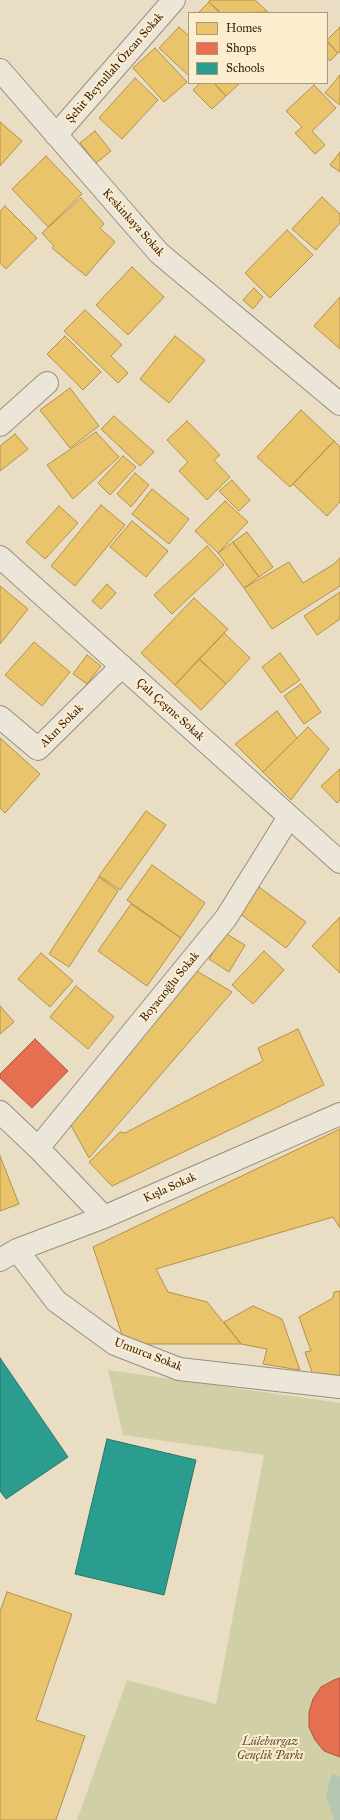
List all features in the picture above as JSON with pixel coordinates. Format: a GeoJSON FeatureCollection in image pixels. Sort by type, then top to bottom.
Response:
{"type":"FeatureCollection","features":[{"type":"Feature","properties":{"kind":"street","name":"Şehit Beytullah Özcan Sokak"},"geometry":{"type":"LineString","coordinates":[[56,135],[174,0]]}},
{"type":"Feature","properties":{"kind":"street","name":"Keskinkaya Sokak"},"geometry":{"type":"LineString","coordinates":[[0,70],[159,253],[340,404]]}},
{"type":"Feature","properties":{"kind":"street"},"geometry":{"type":"LineString","coordinates":[[0,425],[47,383]]}},
{"type":"Feature","properties":{"kind":"street","name":"Çalı Çeşme Sokak"},"geometry":{"type":"LineString","coordinates":[[0,557],[340,862]]}},
{"type":"Feature","properties":{"kind":"street","name":"Akın Sokak"},"geometry":{"type":"LineString","coordinates":[[0,717],[38,749],[122,666]]}},
{"type":"Feature","properties":{"kind":"street","name":"Boyacıoğlu Sokak"},"geometry":{"type":"LineString","coordinates":[[38,1148],[226,918],[290,817]]}},
{"type":"Feature","properties":{"kind":"street"},"geometry":{"type":"LineString","coordinates":[[0,1112],[38,1148],[104,1217]]}},
{"type":"Feature","properties":{"kind":"street","name":"Kışla Sokak"},"geometry":{"type":"LineString","coordinates":[[9,1255],[104,1217],[340,1114]]}},
{"type":"Feature","properties":{"kind":"street","name":"Umurca Sokak"},"geometry":{"type":"LineString","coordinates":[[9,1255],[56,1301],[115,1344],[179,1369],[340,1386]]}},
{"type":"Feature","properties":{"kind":"green space","name":"Lüleburgaz Gençlik Parkı"},"geometry":{"type":"Polygon","coordinates":[[[108,1370],[340,1403],[340,1820],[77,1820],[127,1680],[216,1704],[264,1455],[123,1435],[108,1370]]]}},
{"type":"Feature","properties":{"kind":"shaded area"},"geometry":{"type":"Polygon","coordinates":[[[332,1773],[340,1777],[340,1820],[334,1820],[326,1795],[332,1773]]]}},
{"type":"Feature","properties":{"kind":"building: Homes"},"geometry":{"type":"Polygon","coordinates":[[[210,0],[255,0],[268,12],[220,12],[209,2],[210,0]]]}},
{"type":"Feature","properties":{"kind":"building: Homes"},"geometry":{"type":"Polygon","coordinates":[[[209,2],[219,12],[199,12],[209,2]]]}},
{"type":"Feature","properties":{"kind":"building: Homes"},"geometry":{"type":"Polygon","coordinates":[[[179,27],[188,35],[188,75],[159,48],[179,27]]]}},
{"type":"Feature","properties":{"kind":"building: Homes"},"geometry":{"type":"Polygon","coordinates":[[[340,27],[340,52],[338,53],[328,43],[328,39],[340,27]]]}},
{"type":"Feature","properties":{"kind":"building: Homes"},"geometry":{"type":"Polygon","coordinates":[[[328,42],[338,53],[330,61],[328,58],[328,42]]]}},
{"type":"Feature","properties":{"kind":"building: Homes"},"geometry":{"type":"Polygon","coordinates":[[[155,48],[187,82],[164,102],[133,68],[155,48]]]}},
{"type":"Feature","properties":{"kind":"building: Homes"},"geometry":{"type":"Polygon","coordinates":[[[340,75],[340,105],[325,93],[340,75]]]}},
{"type":"Feature","properties":{"kind":"building: Homes"},"geometry":{"type":"Polygon","coordinates":[[[135,78],[158,100],[122,139],[99,118],[135,78]]]}},
{"type":"Feature","properties":{"kind":"building: Homes"},"geometry":{"type":"Polygon","coordinates":[[[199,84],[215,84],[226,96],[212,109],[193,90],[199,84]]]}},
{"type":"Feature","properties":{"kind":"building: Homes"},"geometry":{"type":"Polygon","coordinates":[[[215,84],[239,84],[226,96],[215,84]]]}},
{"type":"Feature","properties":{"kind":"building: Homes"},"geometry":{"type":"Polygon","coordinates":[[[314,85],[336,108],[312,131],[325,145],[315,154],[295,133],[302,127],[286,111],[314,85]]]}},
{"type":"Feature","properties":{"kind":"building: Homes"},"geometry":{"type":"Polygon","coordinates":[[[0,122],[22,141],[0,166],[0,122]]]}},
{"type":"Feature","properties":{"kind":"building: Homes"},"geometry":{"type":"Polygon","coordinates":[[[95,131],[111,151],[96,163],[80,143],[95,131]]]}},
{"type":"Feature","properties":{"kind":"building: Homes"},"geometry":{"type":"Polygon","coordinates":[[[340,152],[340,172],[330,165],[340,152]]]}},
{"type":"Feature","properties":{"kind":"building: Homes"},"geometry":{"type":"Polygon","coordinates":[[[46,156],[82,194],[48,227],[12,189],[46,156]]]}},
{"type":"Feature","properties":{"kind":"building: Homes"},"geometry":{"type":"Polygon","coordinates":[[[322,197],[340,214],[340,223],[316,250],[292,229],[322,197]]]}},
{"type":"Feature","properties":{"kind":"building: Homes"},"geometry":{"type":"Polygon","coordinates":[[[81,198],[104,224],[100,228],[115,242],[86,276],[52,248],[54,246],[42,233],[81,198]]]}},
{"type":"Feature","properties":{"kind":"building: Homes"},"geometry":{"type":"Polygon","coordinates":[[[5,206],[37,238],[6,269],[0,263],[0,211],[5,206]]]}},
{"type":"Feature","properties":{"kind":"building: Homes"},"geometry":{"type":"Polygon","coordinates":[[[287,230],[313,255],[270,298],[245,273],[287,230]]]}},
{"type":"Feature","properties":{"kind":"building: Homes"},"geometry":{"type":"Polygon","coordinates":[[[132,267],[164,297],[128,335],[96,305],[132,267]]]}},
{"type":"Feature","properties":{"kind":"building: Homes"},"geometry":{"type":"Polygon","coordinates":[[[254,288],[263,297],[253,309],[243,300],[254,288]]]}},
{"type":"Feature","properties":{"kind":"building: Homes"},"geometry":{"type":"Polygon","coordinates":[[[340,297],[340,349],[314,326],[340,297]]]}},
{"type":"Feature","properties":{"kind":"building: Homes"},"geometry":{"type":"Polygon","coordinates":[[[85,310],[122,345],[111,356],[128,373],[118,383],[64,331],[85,310]]]}},
{"type":"Feature","properties":{"kind":"building: Homes"},"geometry":{"type":"Polygon","coordinates":[[[65,336],[101,372],[83,390],[47,354],[65,336]]]}},
{"type":"Feature","properties":{"kind":"building: Homes"},"geometry":{"type":"Polygon","coordinates":[[[175,336],[205,360],[169,403],[140,379],[175,336]]]}},
{"type":"Feature","properties":{"kind":"building: Homes"},"geometry":{"type":"Polygon","coordinates":[[[70,388],[99,426],[70,448],[40,410],[70,388]]]}},
{"type":"Feature","properties":{"kind":"building: Homes"},"geometry":{"type":"Polygon","coordinates":[[[301,410],[334,441],[290,487],[257,457],[301,410]]]}},
{"type":"Feature","properties":{"kind":"building: Homes"},"geometry":{"type":"Polygon","coordinates":[[[114,416],[154,452],[140,466],[101,429],[114,416]]]}},
{"type":"Feature","properties":{"kind":"building: Homes"},"geometry":{"type":"Polygon","coordinates":[[[187,421],[220,455],[214,460],[230,477],[207,500],[179,471],[188,462],[167,440],[187,421]]]}},
{"type":"Feature","properties":{"kind":"building: Homes"},"geometry":{"type":"Polygon","coordinates":[[[96,432],[119,457],[73,499],[47,465],[96,432]]]}},
{"type":"Feature","properties":{"kind":"building: Homes"},"geometry":{"type":"Polygon","coordinates":[[[15,434],[28,449],[0,471],[0,446],[15,434]]]}},
{"type":"Feature","properties":{"kind":"building: Homes"},"geometry":{"type":"Polygon","coordinates":[[[334,441],[340,447],[340,502],[327,516],[293,484],[334,441]]]}},
{"type":"Feature","properties":{"kind":"building: Homes"},"geometry":{"type":"Polygon","coordinates":[[[123,456],[136,467],[110,495],[98,483],[123,456]]]}},
{"type":"Feature","properties":{"kind":"building: Homes"},"geometry":{"type":"Polygon","coordinates":[[[135,473],[149,485],[131,507],[117,494],[135,473]]]}},
{"type":"Feature","properties":{"kind":"building: Homes"},"geometry":{"type":"Polygon","coordinates":[[[232,480],[250,500],[239,511],[219,491],[232,480]]]}},
{"type":"Feature","properties":{"kind":"building: Homes"},"geometry":{"type":"Polygon","coordinates":[[[152,489],[189,519],[169,544],[132,514],[152,489]]]}},
{"type":"Feature","properties":{"kind":"building: Homes"},"geometry":{"type":"Polygon","coordinates":[[[225,501],[248,522],[218,553],[195,531],[225,501]]]}},
{"type":"Feature","properties":{"kind":"building: Homes"},"geometry":{"type":"Polygon","coordinates":[[[101,505],[125,525],[75,586],[51,566],[101,505]]]}},
{"type":"Feature","properties":{"kind":"building: Homes"},"geometry":{"type":"Polygon","coordinates":[[[59,506],[78,523],[45,559],[26,542],[59,506]]]}},
{"type":"Feature","properties":{"kind":"building: Homes"},"geometry":{"type":"Polygon","coordinates":[[[132,521],[168,551],[146,577],[110,547],[132,521]]]}},
{"type":"Feature","properties":{"kind":"building: Homes"},"geometry":{"type":"Polygon","coordinates":[[[247,532],[273,567],[259,577],[233,542],[247,532]]]}},
{"type":"Feature","properties":{"kind":"building: Homes"},"geometry":{"type":"Polygon","coordinates":[[[233,542],[259,577],[244,588],[218,553],[233,542]]]}},
{"type":"Feature","properties":{"kind":"building: Homes"},"geometry":{"type":"Polygon","coordinates":[[[207,546],[224,565],[172,614],[154,595],[207,546]]]}},
{"type":"Feature","properties":{"kind":"building: Homes"},"geometry":{"type":"Polygon","coordinates":[[[340,558],[340,586],[272,629],[244,588],[289,562],[303,583],[334,564],[340,558]]]}},
{"type":"Feature","properties":{"kind":"building: Homes"},"geometry":{"type":"Polygon","coordinates":[[[107,584],[116,593],[101,609],[92,601],[107,584]]]}},
{"type":"Feature","properties":{"kind":"building: Homes"},"geometry":{"type":"Polygon","coordinates":[[[0,586],[28,609],[0,644],[0,586]]]}},
{"type":"Feature","properties":{"kind":"building: Homes"},"geometry":{"type":"Polygon","coordinates":[[[340,592],[340,619],[317,635],[304,616],[340,592]]]}},
{"type":"Feature","properties":{"kind":"building: Homes"},"geometry":{"type":"Polygon","coordinates":[[[194,598],[228,629],[175,685],[141,653],[194,598]]]}},
{"type":"Feature","properties":{"kind":"building: Homes"},"geometry":{"type":"Polygon","coordinates":[[[224,633],[250,658],[226,684],[199,659],[224,633]]]}},
{"type":"Feature","properties":{"kind":"building: Homes"},"geometry":{"type":"Polygon","coordinates":[[[34,642],[70,672],[42,706],[5,675],[34,642]]]}},
{"type":"Feature","properties":{"kind":"building: Homes"},"geometry":{"type":"Polygon","coordinates":[[[280,653],[300,680],[281,693],[262,667],[280,653]]]}},
{"type":"Feature","properties":{"kind":"building: Homes"},"geometry":{"type":"Polygon","coordinates":[[[87,655],[101,666],[87,684],[73,674],[87,655]]]}},
{"type":"Feature","properties":{"kind":"building: Homes"},"geometry":{"type":"Polygon","coordinates":[[[199,659],[226,684],[201,710],[175,685],[199,659]]]}},
{"type":"Feature","properties":{"kind":"building: Homes"},"geometry":{"type":"Polygon","coordinates":[[[301,684],[321,712],[304,724],[284,696],[301,684]]]}},
{"type":"Feature","properties":{"kind":"building: Homes"},"geometry":{"type":"Polygon","coordinates":[[[277,711],[297,738],[263,772],[235,744],[277,711]]]}},
{"type":"Feature","properties":{"kind":"building: Homes"},"geometry":{"type":"Polygon","coordinates":[[[308,727],[329,749],[291,800],[263,772],[308,727]]]}},
{"type":"Feature","properties":{"kind":"building: Homes"},"geometry":{"type":"Polygon","coordinates":[[[0,738],[40,774],[5,813],[0,808],[0,738]]]}},
{"type":"Feature","properties":{"kind":"building: Homes"},"geometry":{"type":"Polygon","coordinates":[[[340,769],[340,800],[337,803],[321,786],[340,769]]]}},
{"type":"Feature","properties":{"kind":"building: Homes"},"geometry":{"type":"Polygon","coordinates":[[[146,811],[166,825],[120,890],[99,876],[146,811]]]}},
{"type":"Feature","properties":{"kind":"building: Homes"},"geometry":{"type":"Polygon","coordinates":[[[152,865],[205,903],[181,938],[127,900],[152,865]]]}},
{"type":"Feature","properties":{"kind":"building: Homes"},"geometry":{"type":"Polygon","coordinates":[[[99,877],[118,891],[69,967],[49,954],[99,877]]]}},
{"type":"Feature","properties":{"kind":"building: Homes"},"geometry":{"type":"Polygon","coordinates":[[[255,884],[306,922],[286,948],[235,910],[255,884]]]}},
{"type":"Feature","properties":{"kind":"building: Homes"},"geometry":{"type":"Polygon","coordinates":[[[131,904],[181,938],[147,986],[98,951],[131,904]]]}},
{"type":"Feature","properties":{"kind":"building: Homes"},"geometry":{"type":"Polygon","coordinates":[[[340,917],[340,973],[312,946],[340,917]]]}},
{"type":"Feature","properties":{"kind":"building: Homes"},"geometry":{"type":"Polygon","coordinates":[[[225,933],[245,945],[229,972],[209,959],[225,933]]]}},
{"type":"Feature","properties":{"kind":"building: Homes"},"geometry":{"type":"Polygon","coordinates":[[[264,951],[284,970],[253,1004],[232,985],[264,951]]]}},
{"type":"Feature","properties":{"kind":"building: Homes"},"geometry":{"type":"Polygon","coordinates":[[[41,953],[73,981],[50,1007],[18,979],[41,953]]]}},
{"type":"Feature","properties":{"kind":"building: Homes"},"geometry":{"type":"Polygon","coordinates":[[[195,970],[232,992],[89,1158],[68,1120],[195,970]]]}},
{"type":"Feature","properties":{"kind":"building: Homes"},"geometry":{"type":"Polygon","coordinates":[[[76,986],[114,1017],[88,1049],[50,1017],[76,986]]]}},
{"type":"Feature","properties":{"kind":"building: Homes"},"geometry":{"type":"Polygon","coordinates":[[[0,1006],[14,1022],[0,1034],[0,1006]]]}},
{"type":"Feature","properties":{"kind":"building: Homes"},"geometry":{"type":"Polygon","coordinates":[[[298,1029],[324,1085],[112,1186],[89,1162],[120,1132],[125,1133],[263,1061],[258,1048],[298,1029]]]}},
{"type":"Feature","properties":{"kind":"building: Homes"},"geometry":{"type":"Polygon","coordinates":[[[340,1129],[340,1228],[333,1217],[156,1269],[168,1292],[207,1302],[241,1344],[125,1344],[93,1247],[340,1129]]]}},
{"type":"Feature","properties":{"kind":"building: Homes"},"geometry":{"type":"Polygon","coordinates":[[[0,1156],[19,1204],[0,1211],[0,1156]]]}},
{"type":"Feature","properties":{"kind":"building: Homes"},"geometry":{"type":"Polygon","coordinates":[[[340,1291],[340,1379],[321,1378],[319,1373],[313,1375],[305,1352],[311,1351],[299,1317],[333,1298],[334,1292],[340,1291]]]}},
{"type":"Feature","properties":{"kind":"building: Homes"},"geometry":{"type":"Polygon","coordinates":[[[253,1306],[282,1319],[300,1370],[263,1364],[267,1349],[241,1344],[224,1322],[253,1306]]]}},
{"type":"Feature","properties":{"kind":"building: Homes"},"geometry":{"type":"Polygon","coordinates":[[[7,1592],[72,1614],[36,1720],[85,1736],[56,1820],[0,1820],[0,1612],[7,1592]]]}},
{"type":"Feature","properties":{"kind":"building: Shops"},"geometry":{"type":"Polygon","coordinates":[[[35,1039],[68,1071],[32,1108],[0,1078],[0,1074],[35,1039]]]}},
{"type":"Feature","properties":{"kind":"building: Shops"},"geometry":{"type":"Polygon","coordinates":[[[340,1678],[340,1757],[324,1751],[315,1740],[309,1727],[309,1712],[313,1699],[321,1687],[340,1678]]]}},
{"type":"Feature","properties":{"kind":"building: Schools"},"geometry":{"type":"Polygon","coordinates":[[[0,1358],[68,1457],[6,1499],[0,1491],[0,1358]]]}},
{"type":"Feature","properties":{"kind":"building: Schools"},"geometry":{"type":"Polygon","coordinates":[[[107,1439],[196,1460],[164,1595],[75,1574],[107,1439]]]}}]}
